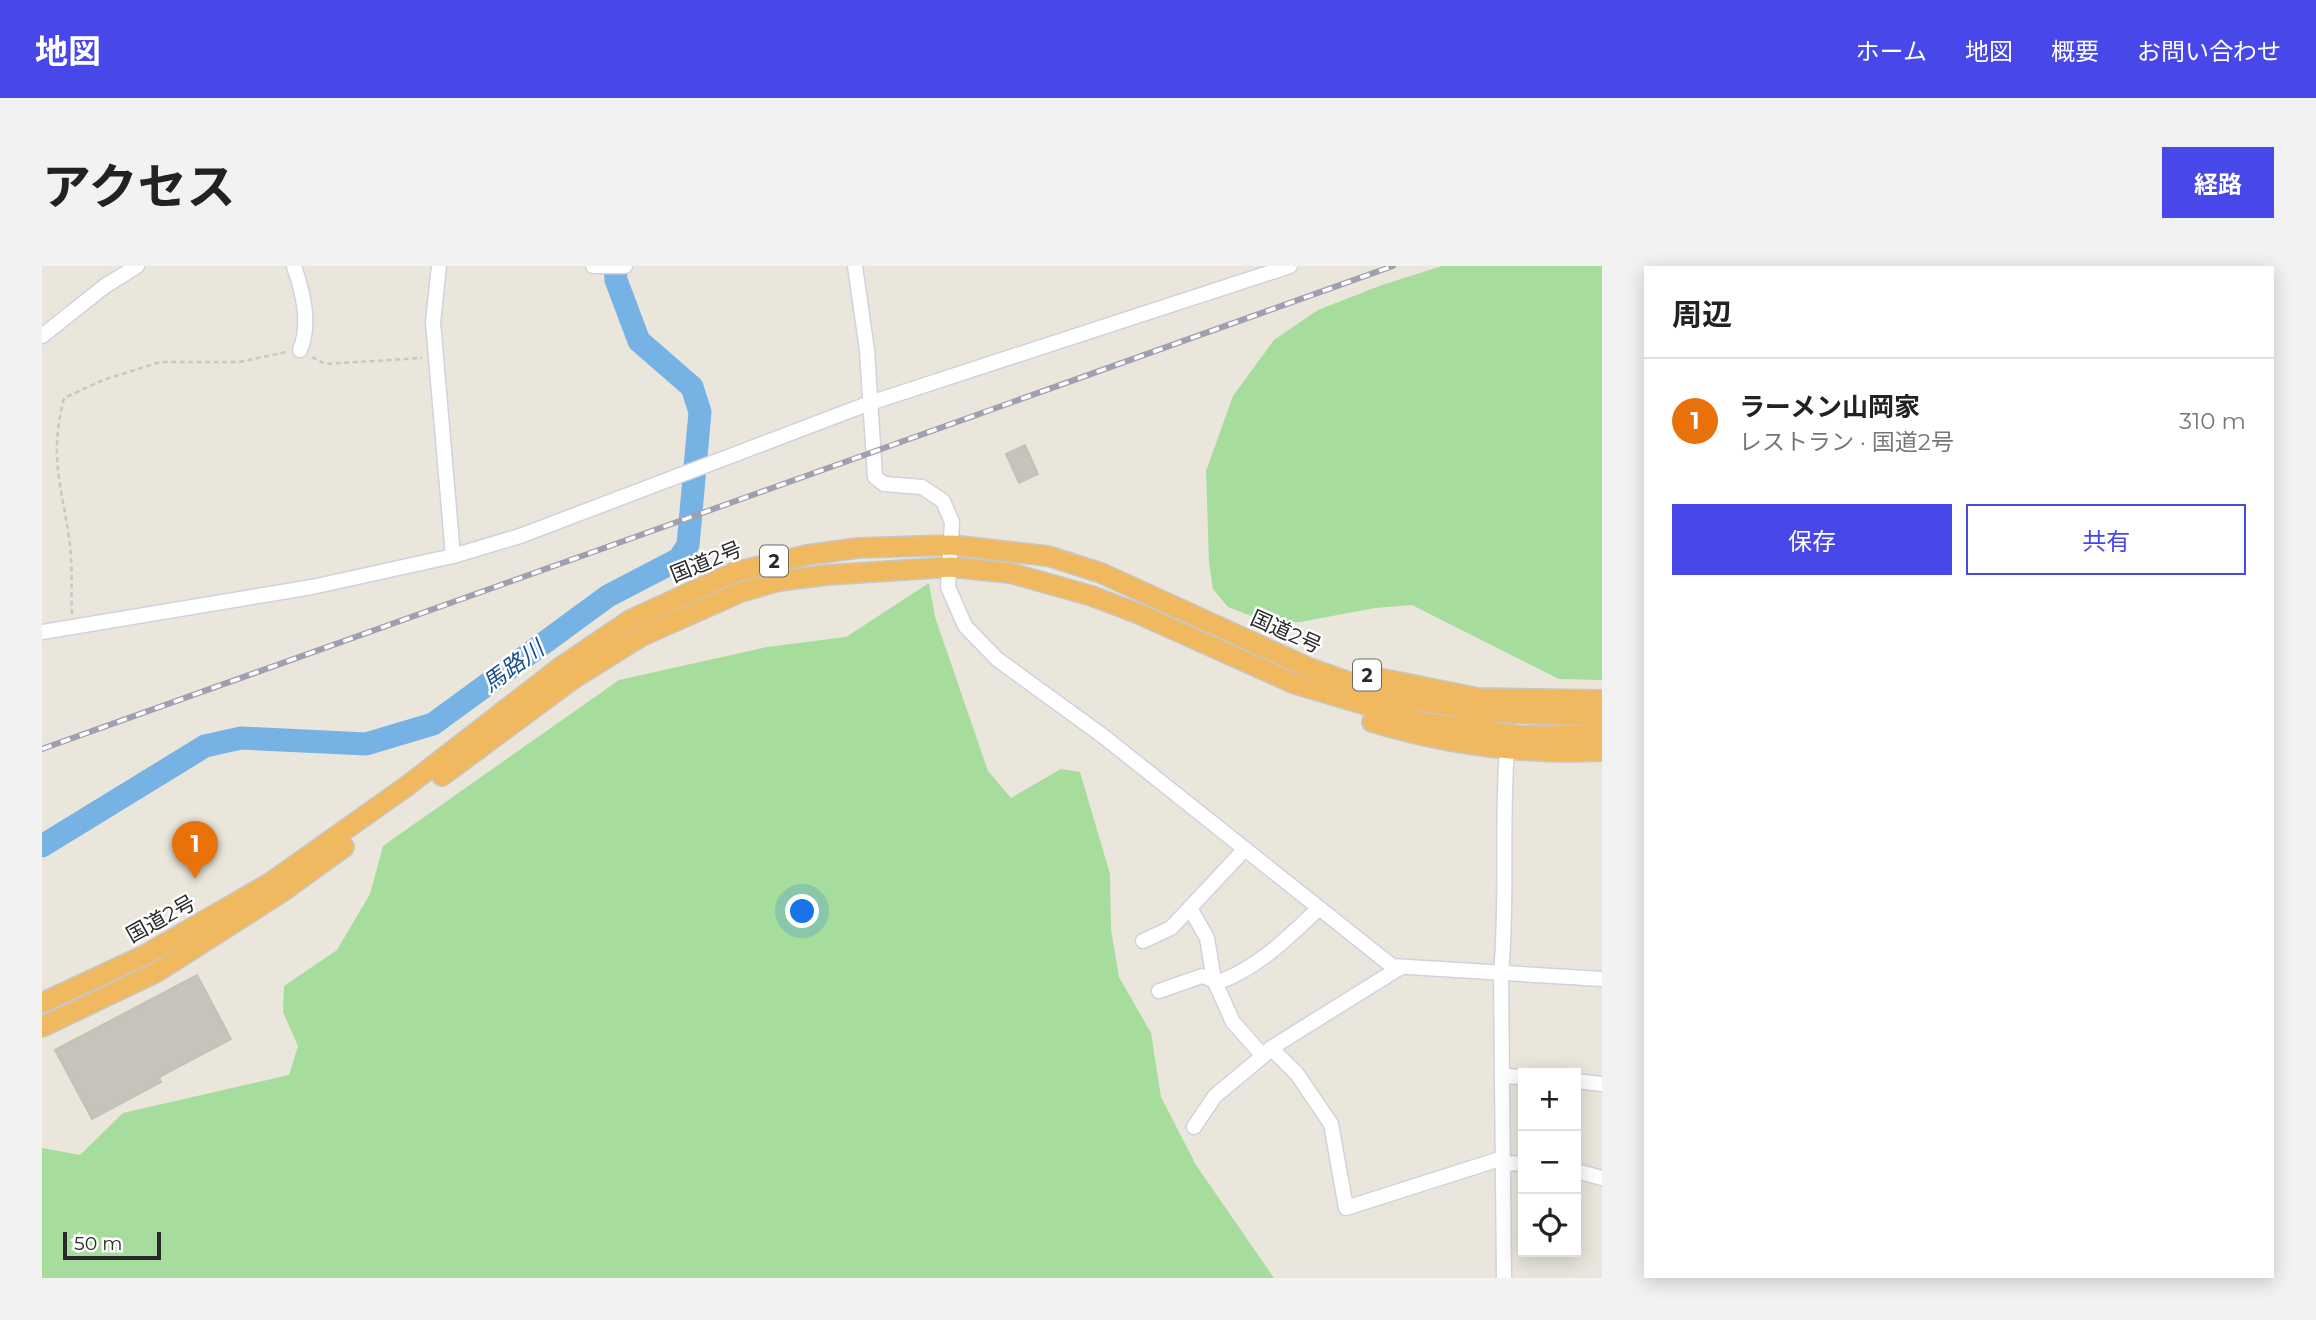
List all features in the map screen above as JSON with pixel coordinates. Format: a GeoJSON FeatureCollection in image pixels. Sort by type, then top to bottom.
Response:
{"type":"FeatureCollection","features":[{"type":"Feature","properties":{"kind":"highway","name":"国道2号"},"geometry":{"type":"LineString","coordinates":[[42,1003],[145,955],[270,883],[407,786],[562,666],[630,620],[735,572],[772,561],[858,548],[951,545],[1048,556],[1101,573],[1307,667],[1401,697],[1482,712],[1602,716]]}},
{"type":"Feature","properties":{"kind":"highway","name":"国道2号"},"geometry":{"type":"LineString","coordinates":[[42,1027],[157,972],[282,892],[573,679],[642,636],[741,592],[779,581],[951,567],[1010,573],[1047,582],[1139,614],[1295,684],[1427,723],[1521,736],[1602,735]]}},
{"type":"Feature","properties":{"kind":"highway","name":"2"},"geometry":{"type":"LineString","coordinates":[[1145,593],[1171,598],[1260,637],[1348,669],[1403,684],[1478,698],[1602,700]]}},
{"type":"Feature","properties":{"kind":"highway"},"geometry":{"type":"LineString","coordinates":[[1139,614],[1178,641],[1245,674],[1341,713],[1424,737],[1507,750],[1602,751]]}},
{"type":"Feature","properties":{"kind":"street"},"geometry":{"type":"LineString","coordinates":[[42,336],[105,285],[137,266]]}},
{"type":"Feature","properties":{"kind":"street"},"geometry":{"type":"LineString","coordinates":[[293,266],[301,286],[307,333],[300,350]]}},
{"type":"Feature","properties":{"kind":"street"},"geometry":{"type":"LineString","coordinates":[[439,266],[433,306],[453,556]]}},
{"type":"Feature","properties":{"kind":"street"},"geometry":{"type":"LineString","coordinates":[[598,267],[625,266]]}},
{"type":"Feature","properties":{"kind":"street"},"geometry":{"type":"LineString","coordinates":[[855,266],[867,350],[875,477],[884,484],[922,487],[933,492],[948,509],[952,522],[948,587],[965,626],[997,659],[1103,736],[1391,966],[1602,979]]}},
{"type":"Feature","properties":{"kind":"street"},"geometry":{"type":"LineString","coordinates":[[42,632],[312,587],[453,556],[520,536],[870,403],[1290,266]]}},
{"type":"Feature","properties":{"kind":"street"},"geometry":{"type":"LineString","coordinates":[[1504,1278],[1501,973],[1505,938],[1504,789],[1507,750]]}},
{"type":"Feature","properties":{"kind":"street"},"geometry":{"type":"LineString","coordinates":[[1143,941],[1171,928],[1245,849]]}},
{"type":"Feature","properties":{"kind":"street"},"geometry":{"type":"LineString","coordinates":[[1190,908],[1207,938],[1214,980],[1233,1021],[1267,1052],[1297,1074],[1331,1124],[1346,1208],[1503,1161],[1518,1162]]}},
{"type":"Feature","properties":{"kind":"street"},"geometry":{"type":"LineString","coordinates":[[1159,991],[1202,976],[1219,982],[1236,976],[1273,952],[1319,908]]}},
{"type":"Feature","properties":{"kind":"street"},"geometry":{"type":"LineString","coordinates":[[1194,1127],[1215,1096],[1267,1052],[1401,967]]}},
{"type":"Feature","properties":{"kind":"street"},"geometry":{"type":"LineString","coordinates":[[1502,1076],[1518,1077]]}},
{"type":"Feature","properties":{"kind":"street"},"geometry":{"type":"LineString","coordinates":[[1581,1082],[1602,1084]]}},
{"type":"Feature","properties":{"kind":"street"},"geometry":{"type":"LineString","coordinates":[[1581,1172],[1602,1178]]}},
{"type":"Feature","properties":{"kind":"path"},"geometry":{"type":"LineString","coordinates":[[73,627],[70,540],[55,459],[57,426],[64,398],[103,380],[160,362],[239,362],[300,350],[325,364],[436,358]]}},
{"type":"Feature","properties":{"kind":"green space"},"geometry":{"type":"Polygon","coordinates":[[[1442,266],[1602,266],[1602,680],[1559,679],[1412,605],[1375,608],[1300,622],[1267,622],[1228,607],[1213,589],[1209,563],[1206,471],[1233,396],[1274,340],[1318,310],[1382,285],[1442,266]]]}},
{"type":"Feature","properties":{"kind":"green space"},"geometry":{"type":"Polygon","coordinates":[[[929,583],[935,617],[988,771],[1011,798],[1061,769],[1080,772],[1110,874],[1111,930],[1119,977],[1151,1033],[1161,1097],[1196,1165],[1274,1278],[42,1278],[42,1148],[80,1155],[123,1113],[289,1075],[298,1046],[283,1012],[284,986],[337,950],[370,894],[383,846],[619,680],[767,647],[846,637],[929,583]]]}},
{"type":"Feature","properties":{"kind":"building"},"geometry":{"type":"Polygon","coordinates":[[[1025,445],[1038,474],[1019,483],[1006,454],[1025,445]]]}},
{"type":"Feature","properties":{"kind":"building"},"geometry":{"type":"Polygon","coordinates":[[[197,975],[231,1039],[159,1077],[161,1082],[92,1119],[55,1050],[197,975]]]}},
{"type":"Feature","properties":{"kind":"waterway","name":"馬路川"},"geometry":{"type":"LineString","coordinates":[[42,846],[205,746],[241,738],[366,744],[433,724],[608,596],[679,559],[688,545],[700,412],[692,387],[639,341],[616,280],[615,266]]}},
{"type":"Feature","properties":{"kind":"railway"},"geometry":{"type":"LineString","coordinates":[[42,749],[1393,266]]}},
{"type":"Feature","properties":{"kind":"place","name":"ラーメン山岡家"},"geometry":{"type":"Point","coordinates":[195,879]}}]}
